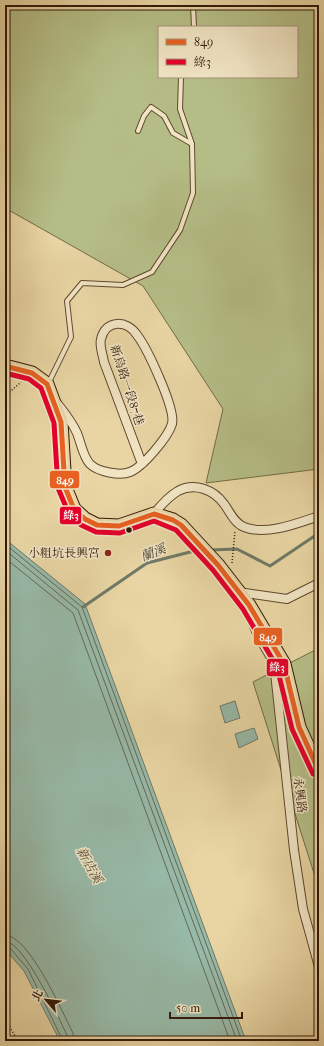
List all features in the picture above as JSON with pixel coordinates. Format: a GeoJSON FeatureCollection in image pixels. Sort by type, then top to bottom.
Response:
{"type":"FeatureCollection","features":[{"type":"Feature","properties":{"kind":"main road"},"geometry":{"type":"LineString","coordinates":[[5,366],[32,373],[48,384],[61,422],[65,488],[74,509],[85,519],[97,525],[119,526],[154,514],[173,520],[182,525],[218,565],[248,605],[284,664],[299,727],[319,771]]}},
{"type":"Feature","properties":{"kind":"street","name":"新烏路一段87巷"},"geometry":{"type":"LineString","coordinates":[[55,401],[66,414],[90,464],[103,471],[121,472],[130,472],[142,464],[168,431],[172,424],[172,416],[169,401],[141,340],[134,330],[121,323],[110,326],[104,330],[100,340],[100,346],[104,362],[142,464]]}},
{"type":"Feature","properties":{"kind":"street"},"geometry":{"type":"LineString","coordinates":[[154,514],[167,499],[180,490],[199,488],[213,492],[224,503],[234,520],[244,527],[274,529],[289,527],[319,516]]}},
{"type":"Feature","properties":{"kind":"street"},"geometry":{"type":"LineString","coordinates":[[238,592],[287,599],[319,583]]}},
{"type":"Feature","properties":{"kind":"street","name":"永興路"},"geometry":{"type":"LineString","coordinates":[[248,605],[252,626],[264,644],[274,664],[294,850],[303,909],[319,967]]}},
{"type":"Feature","properties":{"kind":"lane"},"geometry":{"type":"LineString","coordinates":[[194,5],[194,26]]}},
{"type":"Feature","properties":{"kind":"lane"},"geometry":{"type":"LineString","coordinates":[[48,384],[71,337],[67,301],[82,283],[123,285],[152,272],[180,230],[193,193],[192,144],[180,109],[181,78]]}},
{"type":"Feature","properties":{"kind":"lane"},"geometry":{"type":"LineString","coordinates":[[138,131],[144,116],[151,107],[164,116],[173,133],[192,144]]}},
{"type":"Feature","properties":{"kind":"path"},"geometry":{"type":"LineString","coordinates":[[5,396],[32,373]]}},
{"type":"Feature","properties":{"kind":"path"},"geometry":{"type":"LineString","coordinates":[[232,564],[235,528]]}},
{"type":"Feature","properties":{"kind":"path"},"geometry":{"type":"LineString","coordinates":[[5,1019],[18,1041]]}},
{"type":"Feature","properties":{"kind":"green space"},"geometry":{"type":"Polygon","coordinates":[[[5,5],[319,5],[319,469],[206,483],[223,409],[143,286],[5,208],[5,5]]]}},
{"type":"Feature","properties":{"kind":"green space"},"geometry":{"type":"Polygon","coordinates":[[[319,648],[319,889],[253,682],[319,648]]]}},
{"type":"Feature","properties":{"kind":"water","name":"新店溪"},"geometry":{"type":"Polygon","coordinates":[[[5,539],[85,604],[246,1041],[60,1041],[24,971],[5,949],[5,539]]]}},
{"type":"Feature","properties":{"kind":"water"},"geometry":{"type":"Polygon","coordinates":[[[235,701],[240,718],[225,723],[220,706],[235,701]]]}},
{"type":"Feature","properties":{"kind":"water"},"geometry":{"type":"Polygon","coordinates":[[[254,728],[258,739],[239,748],[235,734],[254,728]]]}},
{"type":"Feature","properties":{"kind":"waterway","name":"蘭溪"},"geometry":{"type":"LineString","coordinates":[[209,550],[237,549],[270,566],[319,533]]}},
{"type":"Feature","properties":{"kind":"waterway","name":"蘭溪"},"geometry":{"type":"LineString","coordinates":[[83,607],[147,563],[198,550]]}},
{"type":"Feature","properties":{"kind":"transit line","name":"849"},"geometry":{"type":"LineString","coordinates":[[5,366],[32,373],[47,384],[61,422],[65,487],[74,509],[85,519],[97,525],[119,526],[154,514],[173,520],[181,525],[218,565],[249,605],[284,664],[299,727],[319,771]]}},
{"type":"Feature","properties":{"kind":"transit line","name":"綠3"},"geometry":{"type":"LineString","coordinates":[[5,373],[29,379],[41,388],[54,423],[58,488],[69,514],[81,525],[96,532],[120,533],[154,521],[176,530],[213,570],[243,609],[277,667],[292,729],[313,774]]}},
{"type":"Feature","properties":{"kind":"place","name":"小粗坑長興宮"},"geometry":{"type":"Point","coordinates":[108,553]}}]}
